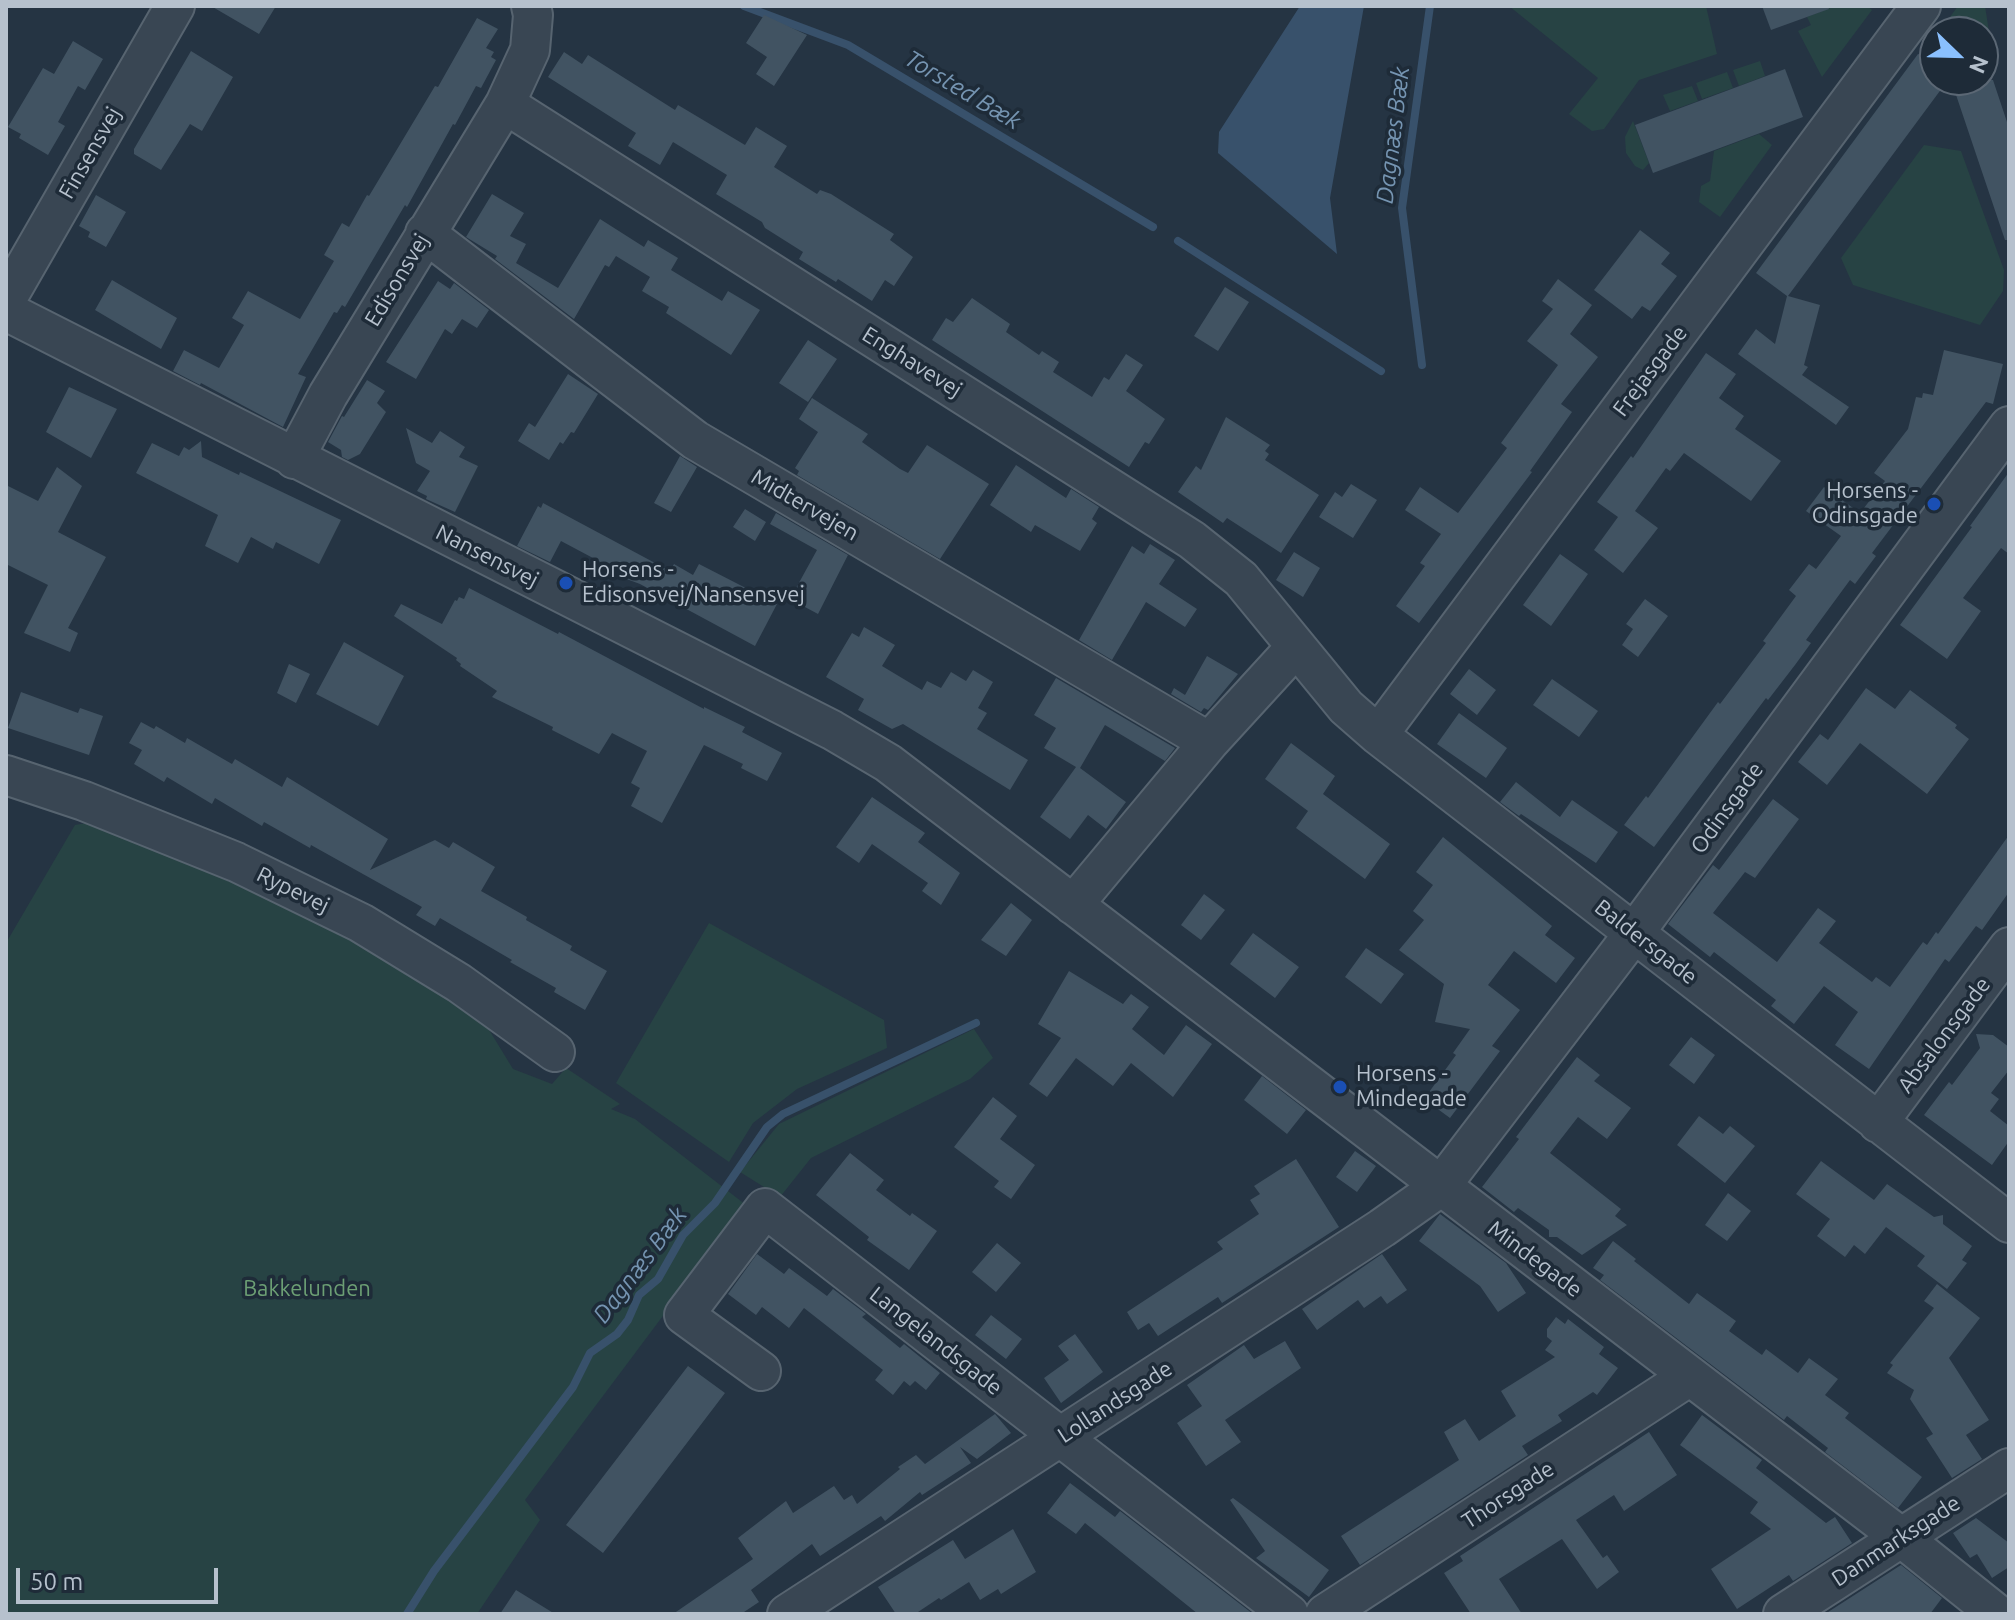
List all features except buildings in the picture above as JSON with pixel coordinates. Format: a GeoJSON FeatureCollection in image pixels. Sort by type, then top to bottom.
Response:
{"type":"FeatureCollection","features":[{"type":"Feature","properties":{"kind":"street","name":"Finsensvej"},"geometry":{"type":"LineString","coordinates":[[6,300],[175,6]]}},
{"type":"Feature","properties":{"kind":"street","name":"Edisonsvej"},"geometry":{"type":"LineString","coordinates":[[294,459],[328,395],[505,104],[530,50],[531,6]]}},
{"type":"Feature","properties":{"kind":"street","name":"Frejasgade"},"geometry":{"type":"LineString","coordinates":[[1378,735],[1921,6]]}},
{"type":"Feature","properties":{"kind":"street","name":"Enghavevej"},"geometry":{"type":"LineString","coordinates":[[505,104],[1192,540],[1241,579],[1296,647]]}},
{"type":"Feature","properties":{"kind":"street","name":"Midtervejen"},"geometry":{"type":"LineString","coordinates":[[425,233],[695,440],[1209,742]]}},
{"type":"Feature","properties":{"kind":"street","name":"Nansensvej"},"geometry":{"type":"LineString","coordinates":[[6,311],[832,730],[888,763],[1073,905]]}},
{"type":"Feature","properties":{"kind":"street","name":"Odinsgade"},"geometry":{"type":"LineString","coordinates":[[1440,1187],[1635,932],[2009,426]]}},
{"type":"Feature","properties":{"kind":"street","name":"Baldersgade"},"geometry":{"type":"LineString","coordinates":[[1296,647],[1346,707],[1378,735],[2009,1223]]}},
{"type":"Feature","properties":{"kind":"street"},"geometry":{"type":"LineString","coordinates":[[1073,905],[1209,742],[1296,647]]}},
{"type":"Feature","properties":{"kind":"street","name":"Rypevej"},"geometry":{"type":"LineString","coordinates":[[6,775],[84,801],[236,862],[361,923],[459,983],[555,1052]]}},
{"type":"Feature","properties":{"kind":"street","name":"Mindegade"},"geometry":{"type":"LineString","coordinates":[[1073,905],[1902,1538],[1997,1614]]}},
{"type":"Feature","properties":{"kind":"street","name":"Absalonsgade"},"geometry":{"type":"LineString","coordinates":[[1878,1123],[2009,947]]}},
{"type":"Feature","properties":{"kind":"street","name":"Lollandsgade"},"geometry":{"type":"LineString","coordinates":[[787,1614],[1382,1228],[1440,1187]]}},
{"type":"Feature","properties":{"kind":"street","name":"Langelandsgade"},"geometry":{"type":"LineString","coordinates":[[761,1371],[684,1315],[765,1208],[1289,1614]]}},
{"type":"Feature","properties":{"kind":"street","name":"Thorsgade"},"geometry":{"type":"LineString","coordinates":[[1325,1614],[1690,1376]]}},
{"type":"Feature","properties":{"kind":"street","name":"Danmarksgade"},"geometry":{"type":"LineString","coordinates":[[1783,1614],[2009,1468]]}},
{"type":"Feature","properties":{"kind":"green space"},"geometry":{"type":"Polygon","coordinates":[[[1509,6],[1706,6],[1717,54],[1639,80],[1604,129],[1592,131],[1569,114],[1598,78],[1509,6]]]}},
{"type":"Feature","properties":{"kind":"green space"},"geometry":{"type":"Polygon","coordinates":[[[1835,6],[1867,6],[1872,10],[1822,77],[1798,31],[1811,25],[1807,17],[1835,6]]]}},
{"type":"Feature","properties":{"kind":"green space"},"geometry":{"type":"Polygon","coordinates":[[[1958,6],[1985,6],[1987,16],[1951,16],[1958,6]]]}},
{"type":"Feature","properties":{"kind":"green space"},"geometry":{"type":"Polygon","coordinates":[[[1760,61],[1765,76],[1739,86],[1733,70],[1760,61]]]}},
{"type":"Feature","properties":{"kind":"green space"},"geometry":{"type":"Polygon","coordinates":[[[1727,72],[1733,88],[1702,99],[1696,83],[1727,72]]]}},
{"type":"Feature","properties":{"kind":"green space"},"geometry":{"type":"Polygon","coordinates":[[[1692,86],[1698,101],[1670,111],[1663,95],[1692,86]]]}},
{"type":"Feature","properties":{"kind":"green space"},"geometry":{"type":"Polygon","coordinates":[[[1633,121],[1649,163],[1643,170],[1635,166],[1626,153],[1625,137],[1633,121]]]}},
{"type":"Feature","properties":{"kind":"green space"},"geometry":{"type":"Polygon","coordinates":[[[1759,134],[1772,145],[1720,217],[1699,202],[1701,186],[1710,181],[1714,151],[1759,134]]]}},
{"type":"Feature","properties":{"kind":"green space"},"geometry":{"type":"Polygon","coordinates":[[[1924,145],[1961,151],[2004,270],[2003,291],[1980,325],[1853,285],[1841,258],[1924,145]]]}},
{"type":"Feature","properties":{"kind":"green space","name":"Bakkelunden"},"geometry":{"type":"Polygon","coordinates":[[[92,822],[266,895],[407,966],[483,1020],[513,1069],[552,1084],[566,1068],[620,1104],[611,1109],[635,1119],[746,1205],[525,1500],[540,1520],[477,1614],[6,1614],[6,943],[75,825],[92,822]]]}},
{"type":"Feature","properties":{"kind":"green space"},"geometry":{"type":"Polygon","coordinates":[[[709,923],[884,1020],[887,1048],[797,1089],[753,1123],[729,1162],[616,1083],[709,923]]]}},
{"type":"Feature","properties":{"kind":"green space"},"geometry":{"type":"Polygon","coordinates":[[[974,1029],[993,1058],[970,1079],[811,1158],[780,1197],[740,1172],[779,1124],[974,1029]]]}},
{"type":"Feature","properties":{"kind":"water"},"geometry":{"type":"Polygon","coordinates":[[[1300,6],[1364,6],[1330,198],[1337,254],[1218,153],[1219,132],[1300,6]]]}},
{"type":"Feature","properties":{"kind":"waterway","name":"Torsted Bæk"},"geometry":{"type":"LineString","coordinates":[[744,6],[848,45],[1153,227]]}},
{"type":"Feature","properties":{"kind":"waterway","name":"Dagnæs Bæk"},"geometry":{"type":"LineString","coordinates":[[1422,365],[1402,208],[1430,6]]}},
{"type":"Feature","properties":{"kind":"waterway","name":"Torsted Bæk"},"geometry":{"type":"LineString","coordinates":[[1178,241],[1381,371]]}},
{"type":"Feature","properties":{"kind":"waterway","name":"Dagnæs Bæk"},"geometry":{"type":"LineString","coordinates":[[407,1614],[434,1571],[573,1387],[590,1353],[617,1334],[628,1320],[639,1295],[658,1279],[683,1235],[715,1203],[767,1127],[783,1114],[976,1023]]}},
{"type":"Feature","properties":{"kind":"place","name":"Horsens - Odinsgade"},"geometry":{"type":"Point","coordinates":[1934,504]}},
{"type":"Feature","properties":{"kind":"place","name":"Horsens - Edisonsvej/Nansensvej"},"geometry":{"type":"Point","coordinates":[566,583]}},
{"type":"Feature","properties":{"kind":"place","name":"Horsens - Mindegade"},"geometry":{"type":"Point","coordinates":[1340,1087]}}]}
